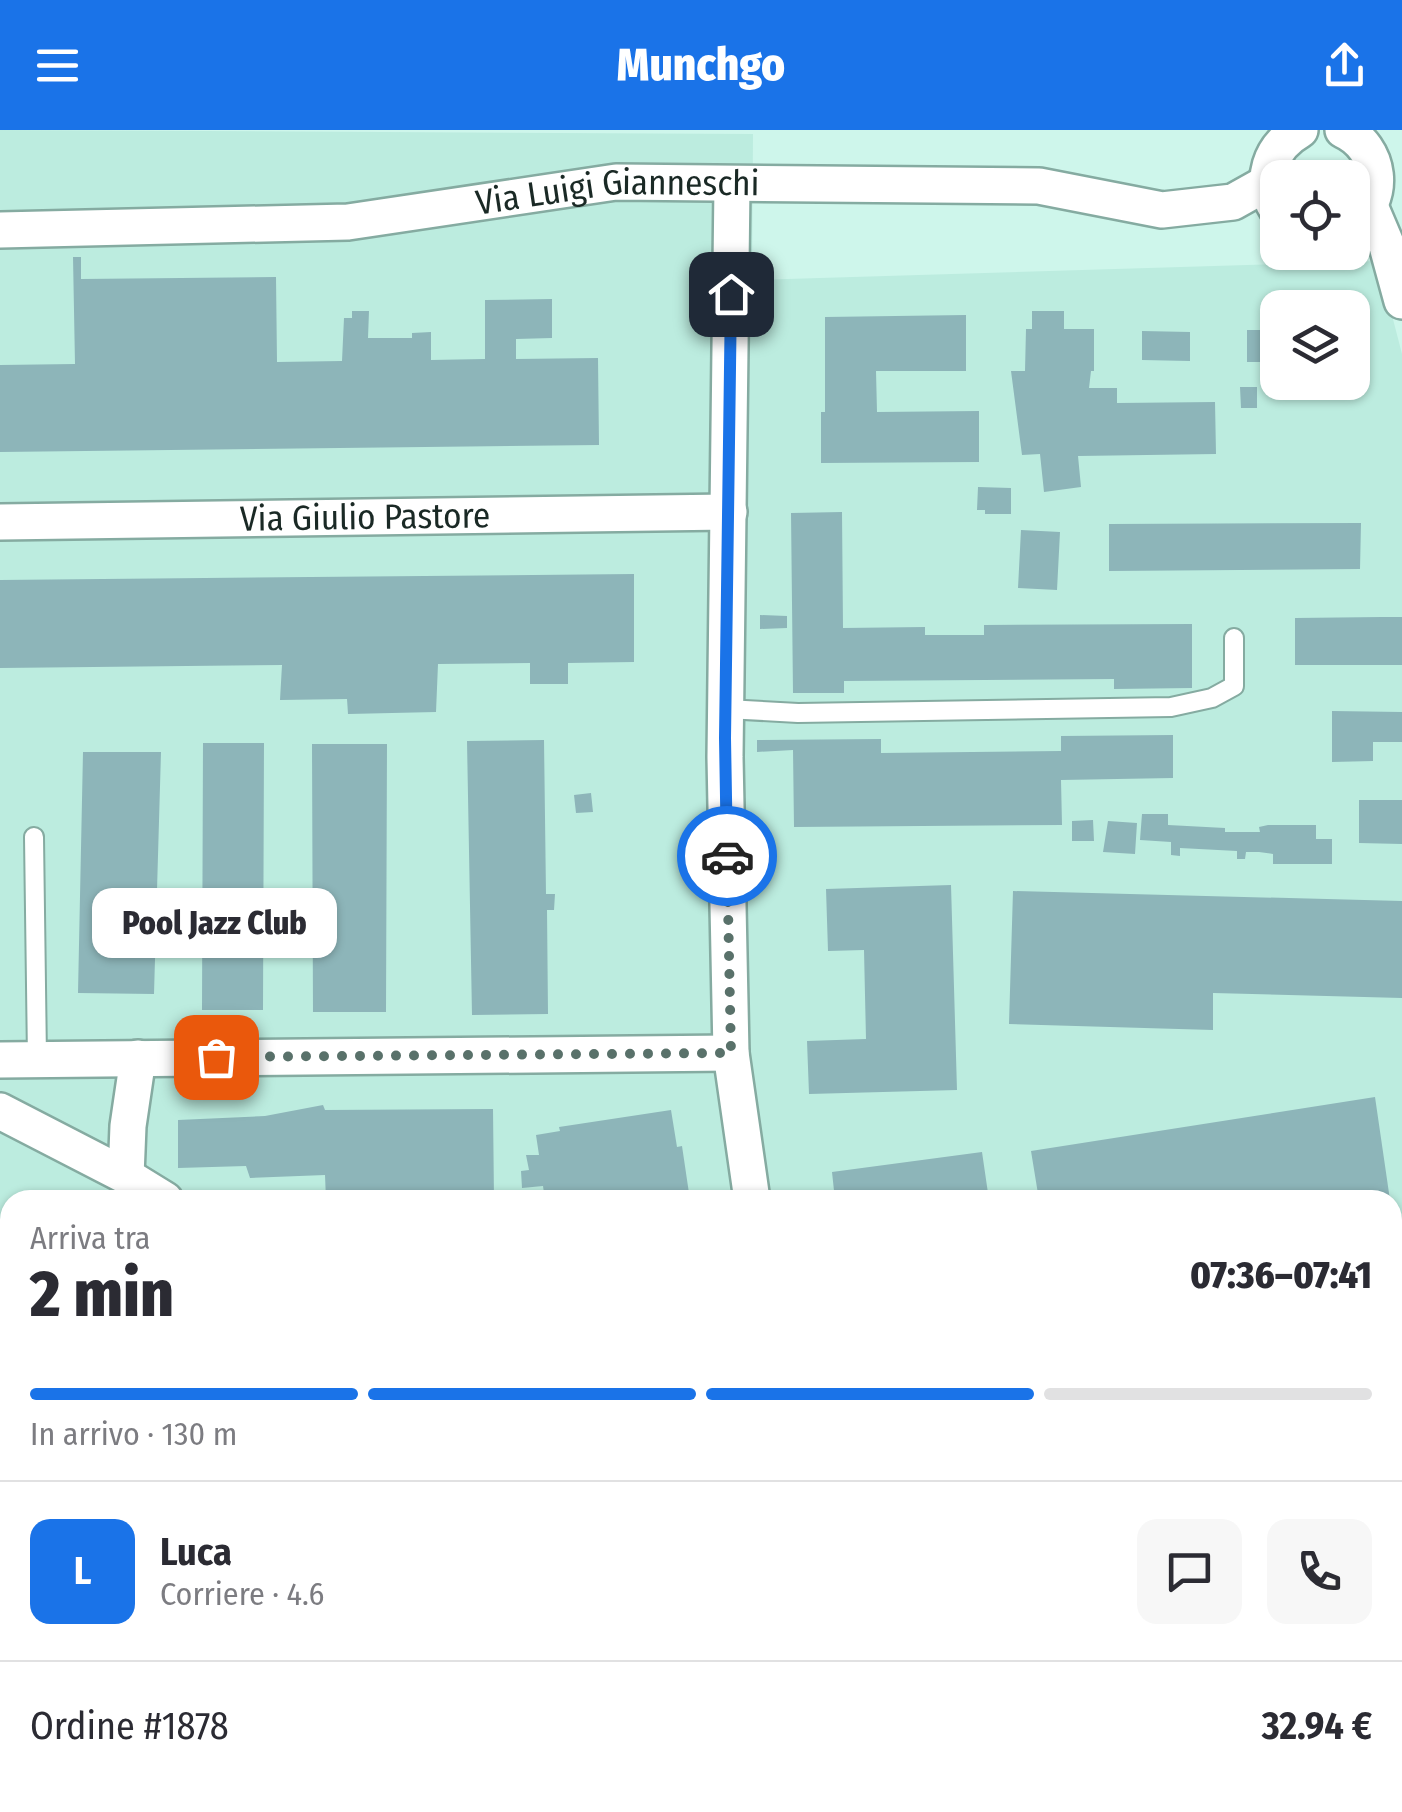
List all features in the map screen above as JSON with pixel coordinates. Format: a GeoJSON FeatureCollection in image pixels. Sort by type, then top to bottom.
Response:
{"type":"FeatureCollection","features":[{"type":"Feature","properties":{"kind":"street"},"geometry":{"type":"LineString","coordinates":[[1272,160],[1288,137],[1300,130]]}},
{"type":"Feature","properties":{"kind":"street"},"geometry":{"type":"LineString","coordinates":[[1348,131],[1372,158],[1375,191],[1370,200]]}},
{"type":"Feature","properties":{"kind":"street","name":"Via Luigi Gianneschi"},"geometry":{"type":"LineString","coordinates":[[0,230],[348,222],[616,182],[1039,186],[1162,210],[1260,203]]}},
{"type":"Feature","properties":{"kind":"street"},"geometry":{"type":"LineString","coordinates":[[732,186],[726,709],[731,1053],[751,1190]]}},
{"type":"Feature","properties":{"kind":"street"},"geometry":{"type":"LineString","coordinates":[[1370,231],[1387,246],[1402,300]]}},
{"type":"Feature","properties":{"kind":"street","name":"Via Giulio Pastore"},"geometry":{"type":"LineString","coordinates":[[0,522],[729,512]]}},
{"type":"Feature","properties":{"kind":"street"},"geometry":{"type":"LineString","coordinates":[[0,1060],[731,1053]]}},
{"type":"Feature","properties":{"kind":"street"},"geometry":{"type":"LineString","coordinates":[[126,1176],[128,1126],[138,1058]]}},
{"type":"Feature","properties":{"kind":"street"},"geometry":{"type":"LineString","coordinates":[[0,1111],[149,1190]]}},
{"type":"Feature","properties":{"kind":"lane"},"geometry":{"type":"LineString","coordinates":[[726,709],[798,713],[1171,707],[1212,698],[1234,686],[1234,638]]}},
{"type":"Feature","properties":{"kind":"lane"},"geometry":{"type":"LineString","coordinates":[[34,838],[37,1059]]}},
{"type":"Feature","properties":{"kind":"shaded area"},"geometry":{"type":"Polygon","coordinates":[[[0,130],[753,134],[752,280],[1260,265],[1260,270],[1370,270],[1370,261],[1378,261],[1402,354],[1402,1190],[0,1190],[0,130]]]}},
{"type":"Feature","properties":{"kind":"building"},"geometry":{"type":"Polygon","coordinates":[[[73,257],[81,257],[81,279],[276,277],[277,362],[342,361],[344,318],[352,318],[352,311],[369,311],[368,338],[412,338],[412,333],[431,332],[431,360],[485,359],[485,300],[552,299],[552,338],[516,339],[516,359],[598,358],[599,445],[0,452],[0,365],[75,364],[73,257]]]}},
{"type":"Feature","properties":{"kind":"building"},"geometry":{"type":"Polygon","coordinates":[[[1032,311],[1064,311],[1064,329],[1094,329],[1094,371],[1089,388],[1117,388],[1117,403],[1215,402],[1216,454],[1078,456],[1081,487],[1044,492],[1040,454],[1022,455],[1011,371],[1025,371],[1026,329],[1032,329],[1032,311]]]}},
{"type":"Feature","properties":{"kind":"building"},"geometry":{"type":"Polygon","coordinates":[[[966,315],[966,371],[876,371],[877,412],[979,411],[979,462],[821,463],[825,317],[966,315]]]}},
{"type":"Feature","properties":{"kind":"building"},"geometry":{"type":"Polygon","coordinates":[[[1247,330],[1260,330],[1260,362],[1247,362],[1247,330]]]}},
{"type":"Feature","properties":{"kind":"building"},"geometry":{"type":"Polygon","coordinates":[[[1142,331],[1190,332],[1190,361],[1142,360],[1142,331]]]}},
{"type":"Feature","properties":{"kind":"building"},"geometry":{"type":"Polygon","coordinates":[[[1240,387],[1257,387],[1257,408],[1241,408],[1240,387]]]}},
{"type":"Feature","properties":{"kind":"building"},"geometry":{"type":"Polygon","coordinates":[[[978,487],[1011,488],[1011,514],[985,514],[985,510],[977,510],[978,487]]]}},
{"type":"Feature","properties":{"kind":"building"},"geometry":{"type":"Polygon","coordinates":[[[842,512],[843,628],[925,627],[925,635],[984,635],[984,625],[1192,624],[1192,688],[1114,689],[1114,679],[844,681],[844,693],[793,693],[791,513],[842,512]]]}},
{"type":"Feature","properties":{"kind":"building"},"geometry":{"type":"Polygon","coordinates":[[[1361,523],[1360,569],[1109,571],[1109,524],[1361,523]]]}},
{"type":"Feature","properties":{"kind":"building"},"geometry":{"type":"Polygon","coordinates":[[[1021,530],[1060,532],[1057,590],[1018,588],[1021,530]]]}},
{"type":"Feature","properties":{"kind":"building"},"geometry":{"type":"Polygon","coordinates":[[[634,574],[634,662],[568,663],[568,684],[530,684],[530,663],[438,664],[436,712],[348,714],[347,699],[280,700],[282,665],[0,668],[0,580],[634,574]]]}},
{"type":"Feature","properties":{"kind":"building"},"geometry":{"type":"Polygon","coordinates":[[[760,615],[787,616],[787,628],[760,629],[760,615]]]}},
{"type":"Feature","properties":{"kind":"building"},"geometry":{"type":"Polygon","coordinates":[[[1402,617],[1402,665],[1295,665],[1295,618],[1402,617]]]}},
{"type":"Feature","properties":{"kind":"building"},"geometry":{"type":"Polygon","coordinates":[[[1332,711],[1402,712],[1402,742],[1373,742],[1373,761],[1332,762],[1332,711]]]}},
{"type":"Feature","properties":{"kind":"building"},"geometry":{"type":"Polygon","coordinates":[[[1173,735],[1173,778],[1061,780],[1062,825],[794,827],[793,750],[757,752],[757,740],[881,739],[881,753],[1061,751],[1061,736],[1173,735]]]}},
{"type":"Feature","properties":{"kind":"building"},"geometry":{"type":"Polygon","coordinates":[[[544,740],[546,894],[555,894],[554,910],[547,910],[548,1014],[472,1015],[467,741],[544,740]]]}},
{"type":"Feature","properties":{"kind":"building"},"geometry":{"type":"Polygon","coordinates":[[[203,743],[264,743],[263,1010],[202,1010],[203,743]]]}},
{"type":"Feature","properties":{"kind":"building"},"geometry":{"type":"Polygon","coordinates":[[[312,744],[387,744],[386,1012],[313,1012],[312,744]]]}},
{"type":"Feature","properties":{"kind":"building"},"geometry":{"type":"Polygon","coordinates":[[[83,752],[161,752],[154,994],[78,993],[83,752]]]}},
{"type":"Feature","properties":{"kind":"building"},"geometry":{"type":"Polygon","coordinates":[[[591,793],[593,812],[576,813],[574,795],[591,793]]]}},
{"type":"Feature","properties":{"kind":"building"},"geometry":{"type":"Polygon","coordinates":[[[1359,800],[1402,800],[1402,844],[1359,843],[1359,800]]]}},
{"type":"Feature","properties":{"kind":"building"},"geometry":{"type":"Polygon","coordinates":[[[1142,814],[1168,814],[1168,825],[1225,828],[1225,832],[1260,832],[1259,827],[1268,825],[1316,825],[1316,839],[1332,839],[1332,864],[1273,864],[1273,854],[1259,852],[1246,852],[1245,859],[1237,859],[1237,851],[1180,848],[1180,856],[1171,855],[1171,842],[1140,840],[1142,814]]]}},
{"type":"Feature","properties":{"kind":"building"},"geometry":{"type":"Polygon","coordinates":[[[1093,820],[1094,841],[1072,841],[1072,821],[1093,820]]]}},
{"type":"Feature","properties":{"kind":"building"},"geometry":{"type":"Polygon","coordinates":[[[1108,821],[1137,823],[1135,854],[1103,852],[1108,821]]]}},
{"type":"Feature","properties":{"kind":"building"},"geometry":{"type":"Polygon","coordinates":[[[951,885],[957,1090],[809,1094],[807,1041],[866,1039],[864,950],[828,951],[826,889],[951,885]]]}},
{"type":"Feature","properties":{"kind":"building"},"geometry":{"type":"Polygon","coordinates":[[[1013,891],[1402,901],[1402,998],[1213,993],[1213,1030],[1009,1024],[1013,891]]]}},
{"type":"Feature","properties":{"kind":"building"},"geometry":{"type":"Polygon","coordinates":[[[1375,1097],[1389,1190],[1037,1190],[1031,1151],[1375,1097]]]}},
{"type":"Feature","properties":{"kind":"building"},"geometry":{"type":"Polygon","coordinates":[[[323,1105],[325,1110],[493,1109],[494,1190],[326,1190],[325,1175],[250,1178],[246,1166],[178,1168],[178,1120],[265,1116],[323,1105]]]}},
{"type":"Feature","properties":{"kind":"building"},"geometry":{"type":"Polygon","coordinates":[[[671,1110],[677,1147],[682,1146],[689,1190],[522,1188],[521,1171],[529,1170],[526,1155],[539,1155],[536,1135],[560,1131],[559,1127],[671,1110]]]}},
{"type":"Feature","properties":{"kind":"building"},"geometry":{"type":"Polygon","coordinates":[[[982,1152],[988,1190],[834,1190],[832,1172],[982,1152]]]}},
{"type":"Feature","properties":{"kind":"way so far"},"geometry":{"type":"LineString","coordinates":[[216,1057],[731,1053],[727,856]]}},
{"type":"Feature","properties":{"kind":"place","name":"Pool Jazz Club"},"geometry":{"type":"Point","coordinates":[216,1057]}},
{"type":"Feature","properties":{"kind":"route"},"geometry":{"type":"LineString","coordinates":[[727,856],[731,294]]}}]}
